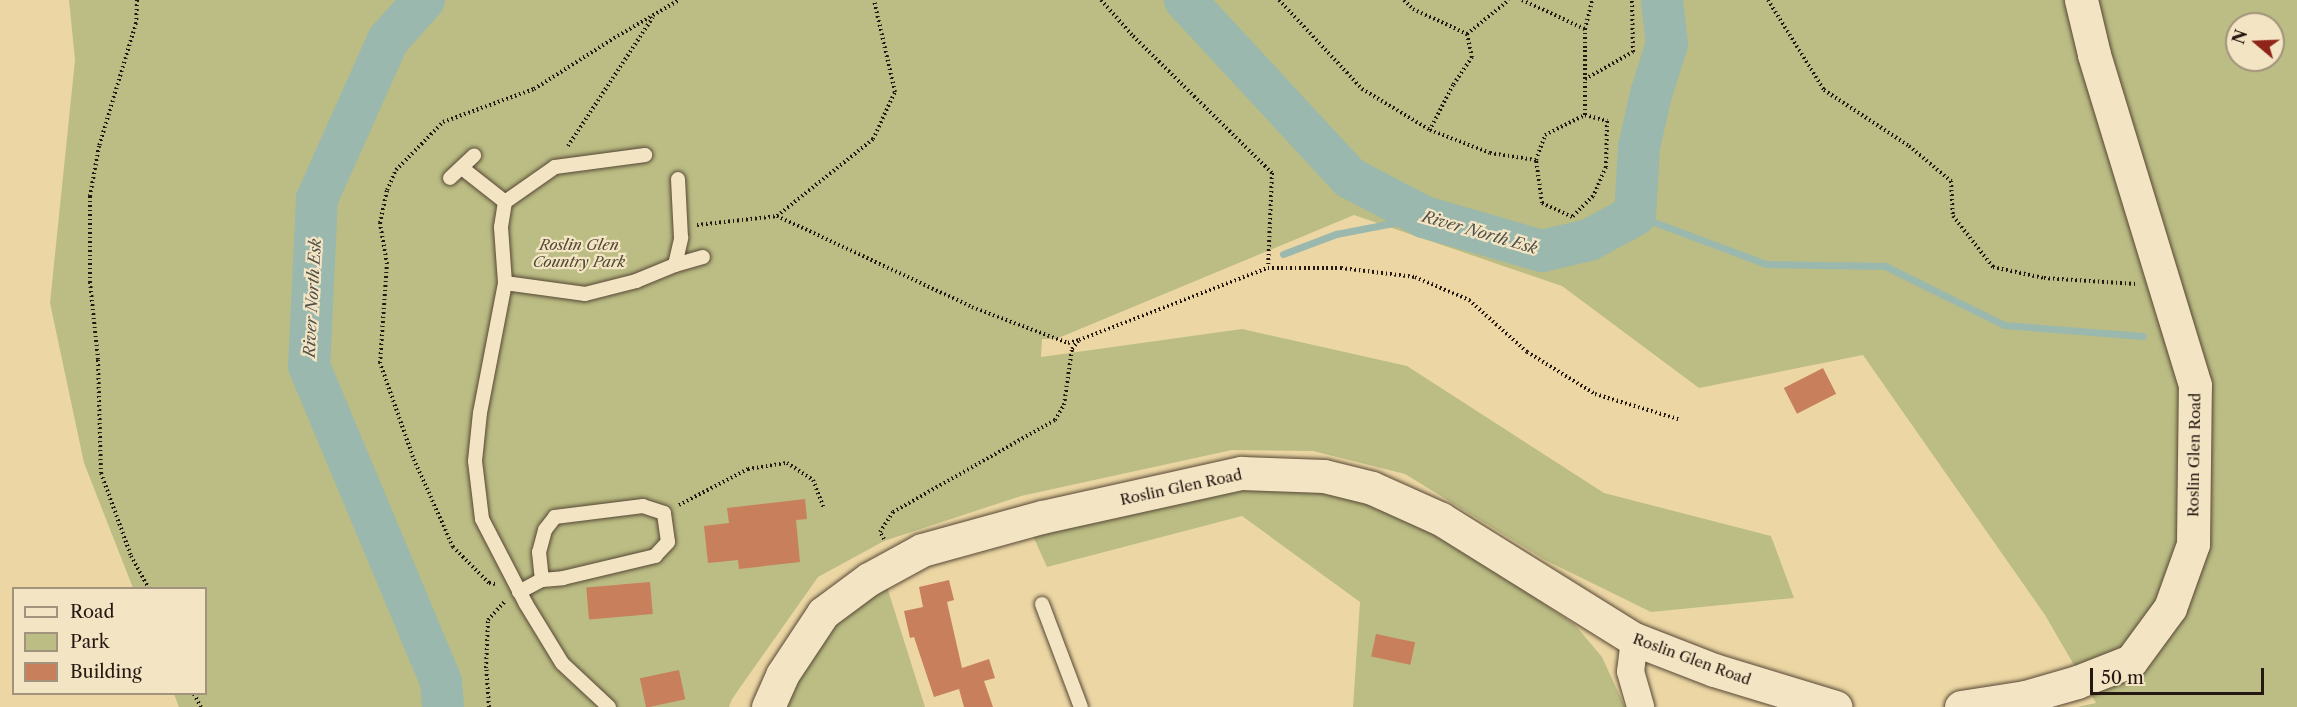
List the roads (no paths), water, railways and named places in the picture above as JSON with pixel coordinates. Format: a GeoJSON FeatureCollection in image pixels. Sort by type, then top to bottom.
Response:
{"type":"FeatureCollection","features":[{"type":"Feature","properties":{"kind":"main road","name":"Roslin Glen Road"},"geometry":{"type":"LineString","coordinates":[[1961,707],[2025,697],[2077,682],[2131,661],[2170,608],[2193,544],[2195,385],[2094,54],[2081,0]]}},
{"type":"Feature","properties":{"kind":"main road","name":"Roslin Glen Road"},"geometry":{"type":"LineString","coordinates":[[768,707],[782,675],[823,613],[869,579],[922,550],[1042,517],[1241,473],[1324,476],[1372,488],[1441,519],[1634,639],[1714,670],[1836,707]]}},
{"type":"Feature","properties":{"kind":"street"},"geometry":{"type":"LineString","coordinates":[[1634,639],[1630,671],[1640,707]]}},
{"type":"Feature","properties":{"kind":"lane"},"geometry":{"type":"LineString","coordinates":[[609,707],[562,663],[518,590],[482,519],[476,461],[480,413],[505,283],[501,227],[505,202],[555,167],[645,155]]}},
{"type":"Feature","properties":{"kind":"lane"},"geometry":{"type":"LineString","coordinates":[[450,178],[474,156]]}},
{"type":"Feature","properties":{"kind":"lane"},"geometry":{"type":"LineString","coordinates":[[462,168],[505,202]]}},
{"type":"Feature","properties":{"kind":"lane"},"geometry":{"type":"LineString","coordinates":[[675,265],[681,238],[678,179]]}},
{"type":"Feature","properties":{"kind":"lane"},"geometry":{"type":"LineString","coordinates":[[505,283],[585,294],[636,281],[675,265],[703,257]]}},
{"type":"Feature","properties":{"kind":"lane"},"geometry":{"type":"LineString","coordinates":[[518,590],[542,580],[563,578],[655,556],[668,542],[664,513],[643,506],[555,517],[545,530],[539,552],[542,580]]}},
{"type":"Feature","properties":{"kind":"lane"},"geometry":{"type":"LineString","coordinates":[[1042,604],[1081,707]]}},
{"type":"Feature","properties":{"kind":"waterway","name":"River North Esk"},"geometry":{"type":"LineString","coordinates":[[424,0],[388,40],[317,199],[309,366],[441,682],[443,707]]}},
{"type":"Feature","properties":{"kind":"waterway","name":"River North Esk"},"geometry":{"type":"LineString","coordinates":[[1185,0],[1350,178],[1424,217],[1542,251],[1589,240],[1635,215],[1639,147],[1651,94],[1667,44],[1662,0]]}},
{"type":"Feature","properties":{"kind":"waterway"},"geometry":{"type":"LineString","coordinates":[[1635,215],[1766,264],[1885,266],[2004,325],[2143,336]]}},
{"type":"Feature","properties":{"kind":"waterway"},"geometry":{"type":"LineString","coordinates":[[1283,254],[1336,234],[1424,217]]}},
{"type":"Feature","properties":{"kind":"park label","name":"Roslin Glen Country Park"},"geometry":{"type":"Point","coordinates":[579,252]}}]}
